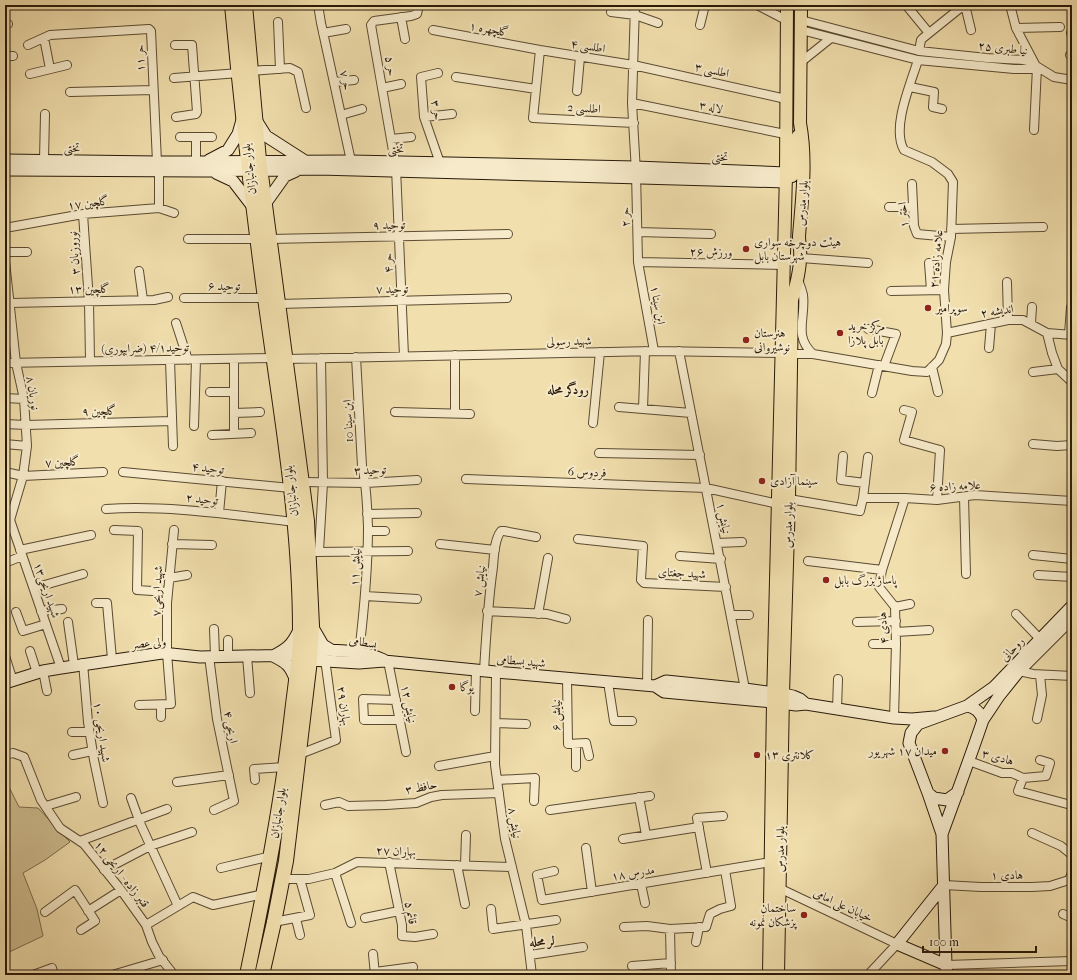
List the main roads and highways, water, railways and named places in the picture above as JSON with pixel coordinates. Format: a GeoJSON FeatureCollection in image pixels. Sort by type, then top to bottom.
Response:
{"type":"FeatureCollection","features":[{"type":"Feature","properties":{"kind":"highway","name":"بلوار جانبازان"},"geometry":{"type":"LineString","coordinates":[[232,5],[245,72]]}},
{"type":"Feature","properties":{"kind":"highway","name":"بلوار جانبازان"},"geometry":{"type":"LineString","coordinates":[[245,5],[245,72],[249,119],[264,239],[279,304],[280,359],[296,485],[295,522],[306,627],[307,655],[285,767],[264,894],[247,975]]}},
{"type":"Feature","properties":{"kind":"highway","name":"بلوار جانبازان"},"geometry":{"type":"LineString","coordinates":[[264,239],[265,298],[280,359]]}},
{"type":"Feature","properties":{"kind":"highway","name":"بلوار جانبازان"},"geometry":{"type":"LineString","coordinates":[[296,485],[307,521],[314,552],[306,627]]}},
{"type":"Feature","properties":{"kind":"highway","name":"بلوار جانبازان"},"geometry":{"type":"LineString","coordinates":[[262,975],[283,879],[300,754],[302,682]]}},
{"type":"Feature","properties":{"kind":"main road","name":"بلوار مدرس"},"geometry":{"type":"LineString","coordinates":[[769,975],[771,862],[778,698],[786,354],[783,265],[788,177],[786,134],[787,5]]}},
{"type":"Feature","properties":{"kind":"main road","name":"بلوار مدرس"},"geometry":{"type":"LineString","coordinates":[[786,354],[792,300],[798,279],[800,258],[799,238],[804,173],[803,139],[800,122],[801,5]]}},
{"type":"Feature","properties":{"kind":"main road"},"geometry":{"type":"LineString","coordinates":[[249,119],[266,136],[303,165],[285,176],[259,206],[233,181],[202,164],[228,150],[249,119]]}},
{"type":"Feature","properties":{"kind":"main road"},"geometry":{"type":"LineString","coordinates":[[799,238],[788,177],[800,122]]}},
{"type":"Feature","properties":{"kind":"main road","name":"تختی"},"geometry":{"type":"LineString","coordinates":[[5,160],[44,160],[158,166]]}},
{"type":"Feature","properties":{"kind":"main road","name":"تختی"},"geometry":{"type":"LineString","coordinates":[[303,165],[351,160],[396,167],[440,163],[636,172]]}},
{"type":"Feature","properties":{"kind":"main road","name":"تختی"},"geometry":{"type":"LineString","coordinates":[[5,170],[202,164],[636,172],[788,177]]}},
{"type":"Feature","properties":{"kind":"main road","name":"روحانی"},"geometry":{"type":"LineString","coordinates":[[983,720],[999,696],[1019,671],[1065,621],[1072,606]]}},
{"type":"Feature","properties":{"kind":"main road","name":"روحانی"},"geometry":{"type":"LineString","coordinates":[[967,706],[994,687],[1040,639],[1065,621]]}},
{"type":"Feature","properties":{"kind":"main road"},"geometry":{"type":"LineString","coordinates":[[306,627],[323,645],[329,659],[302,682],[288,665],[273,656],[290,646],[306,627]]}},
{"type":"Feature","properties":{"kind":"main road","name":"ولی عصر"},"geometry":{"type":"LineString","coordinates":[[9,682],[40,672],[78,664],[162,653],[212,656],[307,655]]}},
{"type":"Feature","properties":{"kind":"main road","name":"بسطامی"},"geometry":{"type":"LineString","coordinates":[[329,659],[359,653],[386,661]]}},
{"type":"Feature","properties":{"kind":"main road","name":"بسطامی"},"geometry":{"type":"LineString","coordinates":[[307,655],[359,664],[386,661]]}},
{"type":"Feature","properties":{"kind":"main road","name":"شهید بسطامی"},"geometry":{"type":"LineString","coordinates":[[386,661],[651,686],[664,692],[778,698]]}},
{"type":"Feature","properties":{"kind":"main road","name":"شهید بسطامی"},"geometry":{"type":"LineString","coordinates":[[651,686],[666,681],[745,689],[778,698]]}},
{"type":"Feature","properties":{"kind":"main road","name":"بلوار مدرس"},"geometry":{"type":"LineString","coordinates":[[778,698],[778,975]]}},
{"type":"Feature","properties":{"kind":"main road"},"geometry":{"type":"LineString","coordinates":[[778,698],[800,699],[806,704],[896,718],[934,718]]}},
{"type":"Feature","properties":{"kind":"main road"},"geometry":{"type":"LineString","coordinates":[[908,743],[911,733],[918,724],[967,706],[978,710],[983,720],[942,834]]}},
{"type":"Feature","properties":{"kind":"main road"},"geometry":{"type":"LineString","coordinates":[[896,718],[908,743],[928,793],[942,834],[944,885],[947,970],[897,944],[944,885]]}},
{"type":"Feature","properties":{"kind":"main road"},"geometry":{"type":"LineString","coordinates":[[928,793],[934,798],[947,800],[958,792]]}},
{"type":"Feature","properties":{"kind":"place","name":"هیئت دوچرخه سواری شهرستان بابل"},"geometry":{"type":"Point","coordinates":[746,249]}},
{"type":"Feature","properties":{"kind":"place","name":"سوپرامیر"},"geometry":{"type":"Point","coordinates":[928,308]}},
{"type":"Feature","properties":{"kind":"place","name":"مرکز خرید بابل پلازا"},"geometry":{"type":"Point","coordinates":[840,333]}},
{"type":"Feature","properties":{"kind":"place","name":"هنرستان نوشیروانی"},"geometry":{"type":"Point","coordinates":[746,340]}},
{"type":"Feature","properties":{"kind":"place","name":"سینما آزادی"},"geometry":{"type":"Point","coordinates":[762,481]}},
{"type":"Feature","properties":{"kind":"place","name":"پاساژ بزرگ بابل"},"geometry":{"type":"Point","coordinates":[826,580]}},
{"type":"Feature","properties":{"kind":"place","name":"یوگا"},"geometry":{"type":"Point","coordinates":[452,687]}},
{"type":"Feature","properties":{"kind":"place","name":"میدان ۱۷ شهریور"},"geometry":{"type":"Point","coordinates":[945,751]}},
{"type":"Feature","properties":{"kind":"place","name":"کلانتری ۱۳"},"geometry":{"type":"Point","coordinates":[757,755]}},
{"type":"Feature","properties":{"kind":"place","name":"ساختمان پزشکان نمونه"},"geometry":{"type":"Point","coordinates":[804,915]}},
{"type":"Feature","properties":{"kind":"district","name":"رودگر محله"},"geometry":{"type":"Point","coordinates":[568,389]}},
{"type":"Feature","properties":{"kind":"district","name":"لر محله"},"geometry":{"type":"Point","coordinates":[542,941]}}]}
